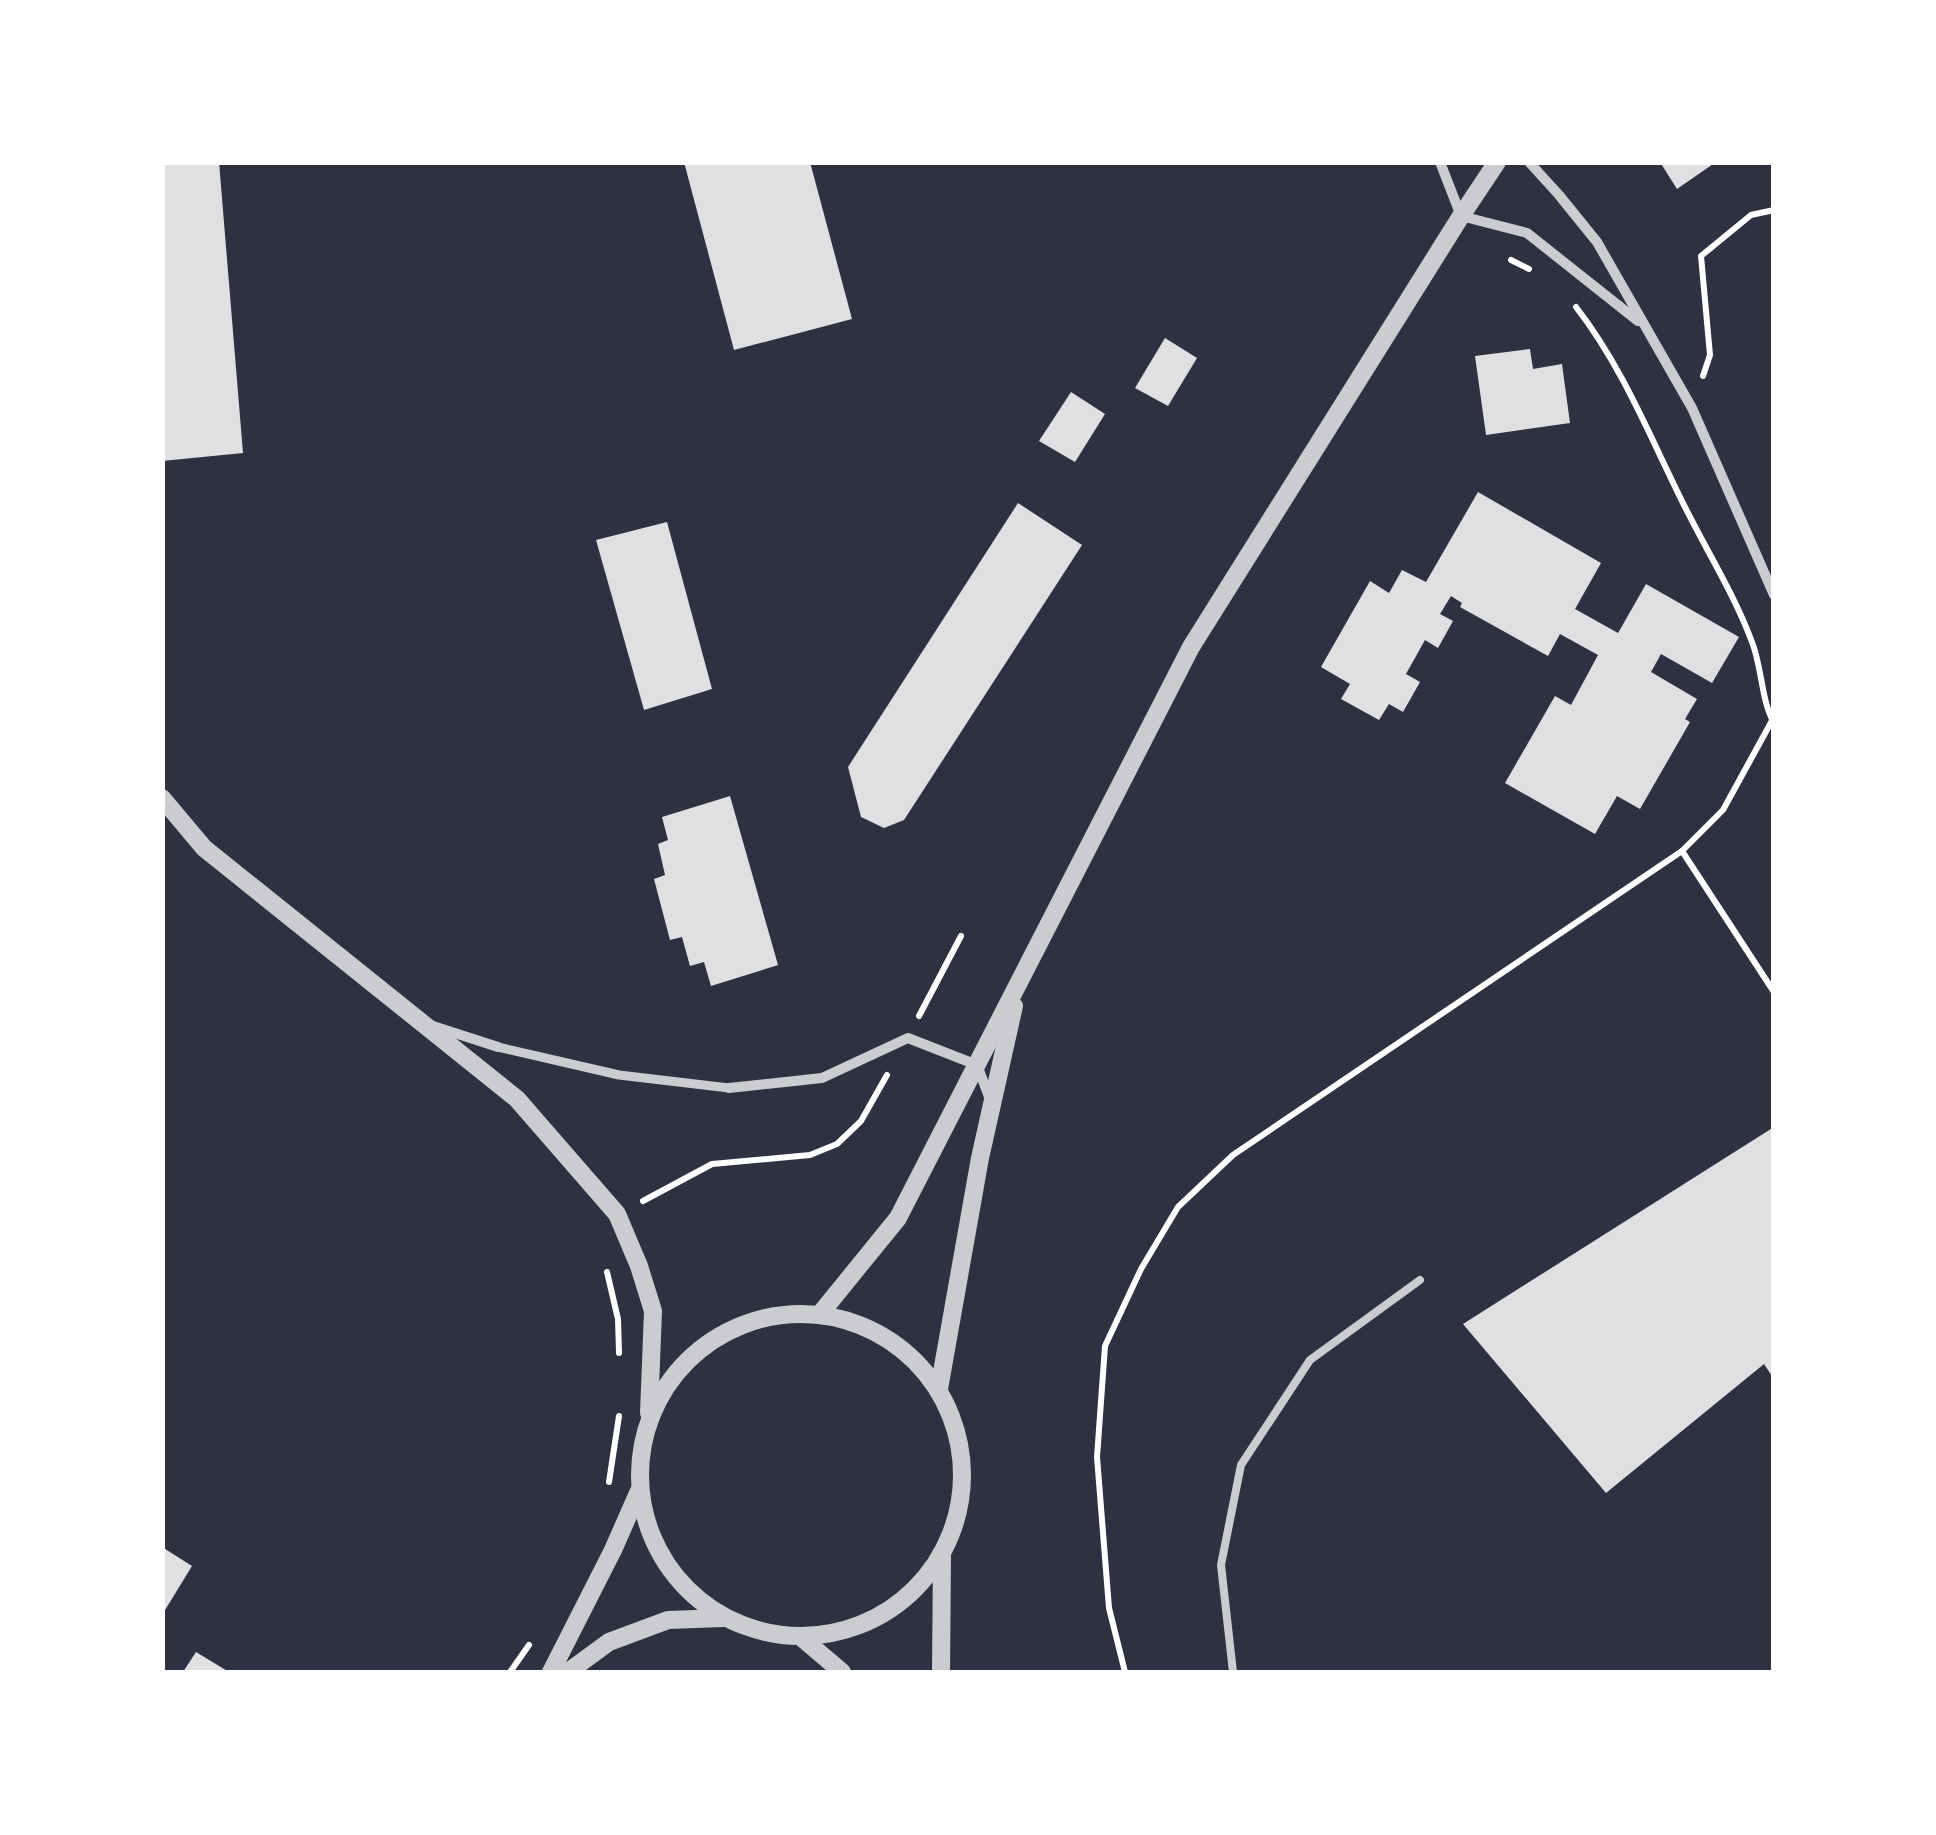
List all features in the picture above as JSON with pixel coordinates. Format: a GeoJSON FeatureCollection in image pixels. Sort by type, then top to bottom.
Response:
{"type":"FeatureCollection","features":[{"type":"Feature","properties":{"kind":"street"},"geometry":{"type":"LineString","coordinates":[[1440,162],[1460,216]]}},
{"type":"Feature","properties":{"kind":"street"},"geometry":{"type":"LineString","coordinates":[[820,1314],[898,1218],[1191,647],[1460,216],[1498,162]]}},
{"type":"Feature","properties":{"kind":"street"},"geometry":{"type":"LineString","coordinates":[[1528,162],[1597,242],[1692,408],[1774,595]]}},
{"type":"Feature","properties":{"kind":"street"},"geometry":{"type":"LineString","coordinates":[[1460,216],[1528,233],[1643,325]]}},
{"type":"Feature","properties":{"kind":"street"},"geometry":{"type":"LineString","coordinates":[[162,798],[204,848],[516,1100],[616,1214],[639,1266],[652,1310],[649,1418],[640,1454],[639,1491],[652,1542],[682,1586],[723,1618],[761,1632],[802,1638],[858,1628],[906,1599],[942,1556],[958,1514],[963,1472],[956,1428],[938,1388],[907,1352],[866,1326],[820,1314],[766,1317],[716,1337],[676,1372],[649,1418]]}},
{"type":"Feature","properties":{"kind":"street"},"geometry":{"type":"LineString","coordinates":[[938,1388],[980,1158],[1020,982]]}},
{"type":"Feature","properties":{"kind":"street"},"geometry":{"type":"LineString","coordinates":[[422,1023],[498,1048],[620,1074],[729,1088],[822,1078],[908,1038],[977,1065],[993,1108]]}},
{"type":"Feature","properties":{"kind":"street"},"geometry":{"type":"LineString","coordinates":[[551,1672],[614,1550],[639,1491]]}},
{"type":"Feature","properties":{"kind":"street"},"geometry":{"type":"LineString","coordinates":[[941,1672],[942,1556]]}},
{"type":"Feature","properties":{"kind":"street"},"geometry":{"type":"LineString","coordinates":[[568,1672],[609,1642],[668,1620],[723,1618]]}},
{"type":"Feature","properties":{"kind":"street"},"geometry":{"type":"LineString","coordinates":[[802,1638],[842,1672]]}},
{"type":"Feature","properties":{"kind":"lane"},"geometry":{"type":"LineString","coordinates":[[1233,1672],[1221,1565],[1241,1465],[1310,1360],[1420,1280]]}},
{"type":"Feature","properties":{"kind":"path"},"geometry":{"type":"LineString","coordinates":[[1692,408],[1710,355],[1702,256],[1750,215],[1774,210]]}},
{"type":"Feature","properties":{"kind":"path"},"geometry":{"type":"LineString","coordinates":[[1511,260],[1543,276]]}},
{"type":"Feature","properties":{"kind":"path"},"geometry":{"type":"LineString","coordinates":[[1126,1672],[1109,1608],[1097,1457],[1105,1346],[1141,1268],[1178,1208],[1233,1156],[1284,1119],[1682,851],[1723,810],[1772,720],[1754,644],[1728,587],[1598,335],[1568,297]]}},
{"type":"Feature","properties":{"kind":"path"},"geometry":{"type":"LineString","coordinates":[[1682,851],[1774,992]]}},
{"type":"Feature","properties":{"kind":"path"},"geometry":{"type":"LineString","coordinates":[[616,1214],[712,1164],[810,1155],[837,1144],[860,1120]]}},
{"type":"Feature","properties":{"kind":"path"},"geometry":{"type":"LineString","coordinates":[[600,1257],[618,1319],[620,1355]]}},
{"type":"Feature","properties":{"kind":"path"},"geometry":{"type":"LineString","coordinates":[[606,1497],[620,1410]]}},
{"type":"Feature","properties":{"kind":"path"},"geometry":{"type":"LineString","coordinates":[[510,1672],[535,1638]]}},
{"type":"Feature","properties":{"kind":"building"},"geometry":{"type":"Polygon","coordinates":[[[162,162],[219,162],[243,453],[162,461],[162,162]]]}},
{"type":"Feature","properties":{"kind":"building"},"geometry":{"type":"Polygon","coordinates":[[[684,162],[810,162],[852,319],[734,350],[684,162]]]}},
{"type":"Feature","properties":{"kind":"building"},"geometry":{"type":"Polygon","coordinates":[[[1660,162],[1716,162],[1677,189],[1660,162]]]}},
{"type":"Feature","properties":{"kind":"building"},"geometry":{"type":"Polygon","coordinates":[[[1165,338],[1197,358],[1168,406],[1135,388],[1165,338]]]}},
{"type":"Feature","properties":{"kind":"building"},"geometry":{"type":"Polygon","coordinates":[[[1530,349],[1533,369],[1562,364],[1570,423],[1486,435],[1475,356],[1530,349]]]}},
{"type":"Feature","properties":{"kind":"building"},"geometry":{"type":"Polygon","coordinates":[[[1071,392],[1105,414],[1075,462],[1039,441],[1071,392]]]}},
{"type":"Feature","properties":{"kind":"building"},"geometry":{"type":"Polygon","coordinates":[[[1478,492],[1601,563],[1575,609],[1618,633],[1646,584],[1739,637],[1712,683],[1661,654],[1651,672],[1697,699],[1685,719],[1690,722],[1640,809],[1617,796],[1595,834],[1505,783],[1555,696],[1571,705],[1598,655],[1560,634],[1548,656],[1460,607],[1462,603],[1451,596],[1440,614],[1453,621],[1438,648],[1425,640],[1406,674],[1420,682],[1403,712],[1389,704],[1379,720],[1341,699],[1350,684],[1321,667],[1370,581],[1389,593],[1402,570],[1426,582],[1478,492]]]}},
{"type":"Feature","properties":{"kind":"building"},"geometry":{"type":"Polygon","coordinates":[[[1018,503],[1082,545],[904,820],[884,828],[861,817],[848,767],[1018,503]]]}},
{"type":"Feature","properties":{"kind":"building"},"geometry":{"type":"Polygon","coordinates":[[[667,522],[712,689],[644,710],[596,540],[667,522]]]}},
{"type":"Feature","properties":{"kind":"building"},"geometry":{"type":"Polygon","coordinates":[[[730,796],[778,965],[711,986],[704,962],[690,966],[682,937],[670,940],[654,879],[665,875],[658,844],[668,840],[662,817],[730,796]]]}},
{"type":"Feature","properties":{"kind":"building"},"geometry":{"type":"Polygon","coordinates":[[[1774,1127],[1774,1379],[1764,1364],[1606,1493],[1463,1324],[1774,1127]]]}},
{"type":"Feature","properties":{"kind":"building"},"geometry":{"type":"Polygon","coordinates":[[[162,1547],[192,1566],[162,1615],[162,1547]]]}},
{"type":"Feature","properties":{"kind":"building"},"geometry":{"type":"Polygon","coordinates":[[[196,1652],[229,1672],[183,1672],[196,1652]]]}}]}
